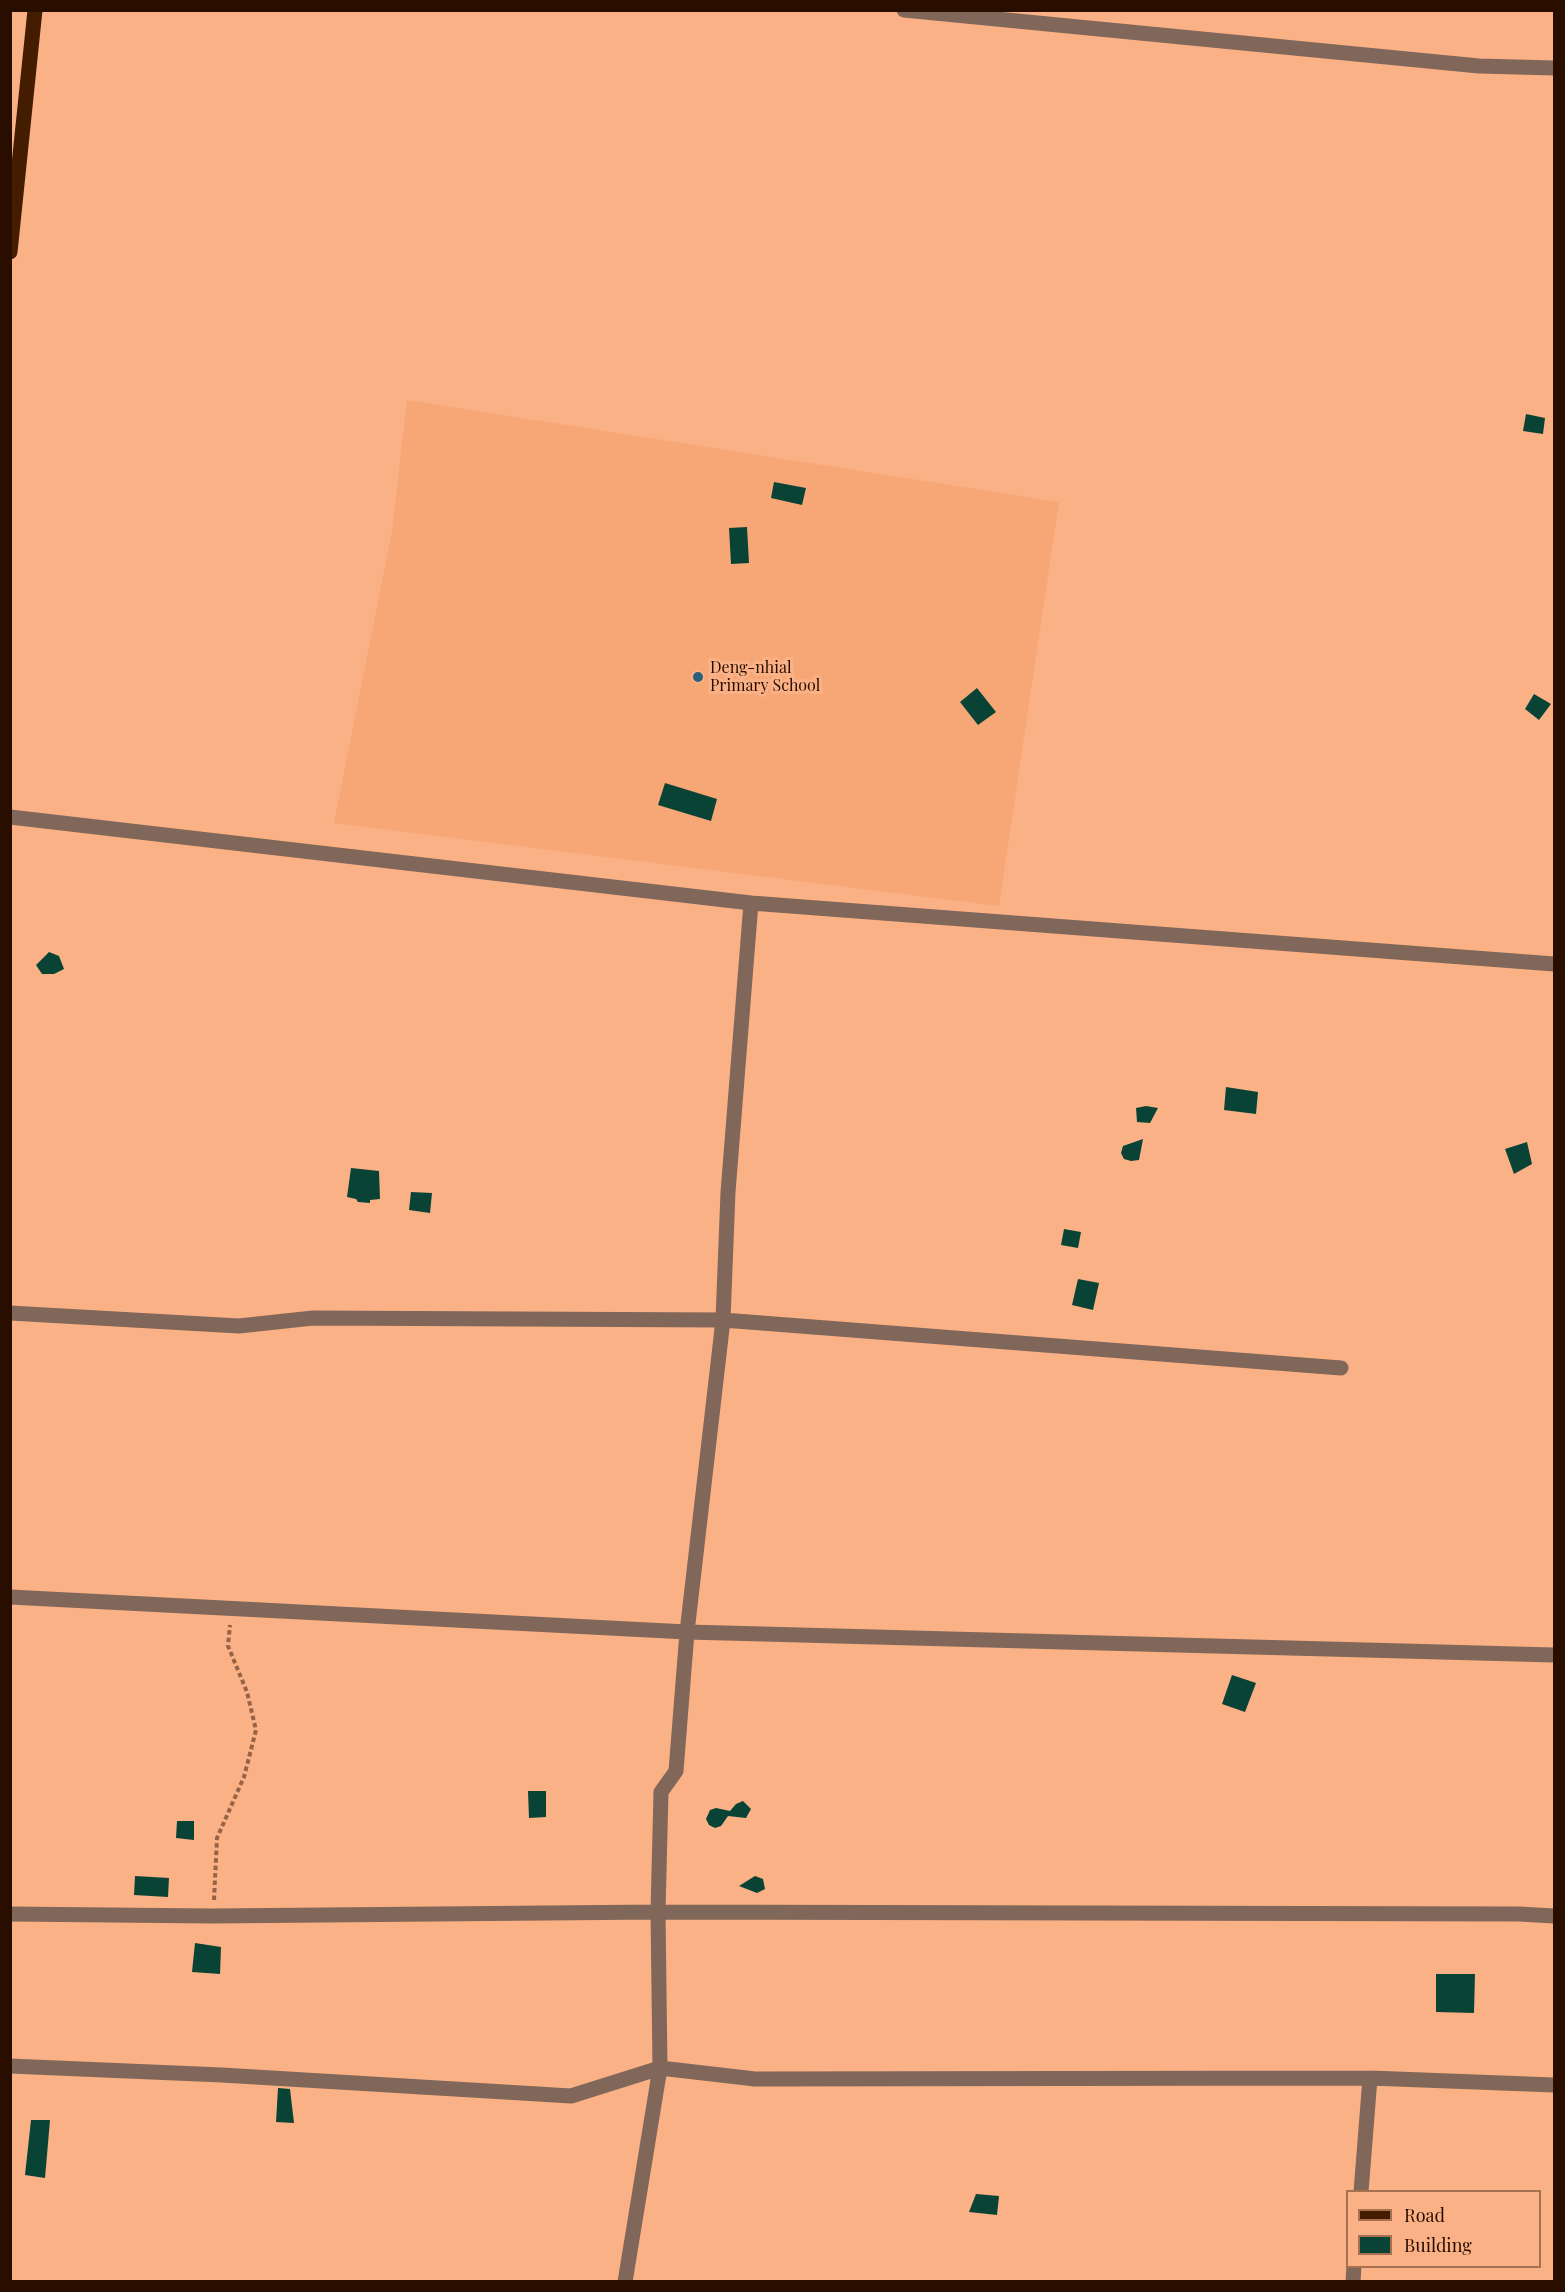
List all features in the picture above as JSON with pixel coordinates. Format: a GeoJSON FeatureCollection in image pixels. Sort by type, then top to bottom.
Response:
{"type":"FeatureCollection","features":[{"type":"Feature","properties":{"kind":"main road"},"geometry":{"type":"LineString","coordinates":[[10,252],[35,10]]}},
{"type":"Feature","properties":{"kind":"street"},"geometry":{"type":"LineString","coordinates":[[904,10],[1479,66],[1554,68]]}},
{"type":"Feature","properties":{"kind":"street"},"geometry":{"type":"LineString","coordinates":[[10,817],[751,903],[1554,964]]}},
{"type":"Feature","properties":{"kind":"street"},"geometry":{"type":"LineString","coordinates":[[625,2282],[660,2067],[658,1912],[661,1792],[676,1771],[687,1632],[723,1320],[728,1192],[751,903]]}},
{"type":"Feature","properties":{"kind":"street"},"geometry":{"type":"LineString","coordinates":[[10,1313],[239,1326],[313,1318],[723,1320],[1341,1368]]}},
{"type":"Feature","properties":{"kind":"street"},"geometry":{"type":"LineString","coordinates":[[10,1597],[687,1632],[1554,1654]]}},
{"type":"Feature","properties":{"kind":"street"},"geometry":{"type":"LineString","coordinates":[[10,1914],[212,1917],[658,1912],[1519,1914],[1554,1917]]}},
{"type":"Feature","properties":{"kind":"street"},"geometry":{"type":"LineString","coordinates":[[10,2066],[233,2076],[571,2096],[660,2067],[755,2079],[1370,2078],[1554,2085]]}},
{"type":"Feature","properties":{"kind":"street"},"geometry":{"type":"LineString","coordinates":[[1360,2190],[1370,2078]]}},
{"type":"Feature","properties":{"kind":"path"},"geometry":{"type":"LineString","coordinates":[[212,1917],[218,1838],[244,1777],[256,1730],[247,1692],[228,1647],[232,1610]]}},
{"type":"Feature","properties":{"kind":"shaded area","name":"Deng-nhial Primary School"},"geometry":{"type":"Polygon","coordinates":[[[407,400],[1059,502],[999,906],[334,823],[392,531],[407,400]]]}},
{"type":"Feature","properties":{"kind":"building"},"geometry":{"type":"Polygon","coordinates":[[[1526,414],[1545,418],[1543,434],[1523,431],[1526,414]]]}},
{"type":"Feature","properties":{"kind":"building"},"geometry":{"type":"Polygon","coordinates":[[[774,482],[806,488],[802,505],[771,498],[774,482]]]}},
{"type":"Feature","properties":{"kind":"building"},"geometry":{"type":"Polygon","coordinates":[[[747,527],[749,563],[731,564],[729,528],[747,527]]]}},
{"type":"Feature","properties":{"kind":"building"},"geometry":{"type":"Polygon","coordinates":[[[977,688],[996,712],[978,725],[960,702],[977,688]]]}},
{"type":"Feature","properties":{"kind":"building"},"geometry":{"type":"Polygon","coordinates":[[[1534,694],[1551,704],[1539,720],[1525,709],[1534,694]]]}},
{"type":"Feature","properties":{"kind":"building"},"geometry":{"type":"Polygon","coordinates":[[[665,783],[717,799],[711,821],[658,805],[665,783]]]}},
{"type":"Feature","properties":{"kind":"building"},"geometry":{"type":"Polygon","coordinates":[[[49,952],[59,956],[64,969],[54,974],[42,974],[36,965],[49,952]]]}},
{"type":"Feature","properties":{"kind":"building"},"geometry":{"type":"Polygon","coordinates":[[[1226,1087],[1258,1092],[1256,1114],[1224,1110],[1226,1087]]]}},
{"type":"Feature","properties":{"kind":"building"},"geometry":{"type":"Polygon","coordinates":[[[1146,1106],[1158,1108],[1150,1123],[1137,1122],[1136,1108],[1146,1106]]]}},
{"type":"Feature","properties":{"kind":"building"},"geometry":{"type":"Polygon","coordinates":[[[1143,1139],[1139,1160],[1124,1159],[1121,1153],[1123,1146],[1143,1139]]]}},
{"type":"Feature","properties":{"kind":"building"},"geometry":{"type":"Polygon","coordinates":[[[1527,1142],[1532,1164],[1514,1174],[1505,1149],[1527,1142]]]}},
{"type":"Feature","properties":{"kind":"building"},"geometry":{"type":"Polygon","coordinates":[[[351,1168],[379,1171],[380,1199],[370,1200],[370,1203],[358,1202],[356,1199],[347,1197],[351,1168]]]}},
{"type":"Feature","properties":{"kind":"building"},"geometry":{"type":"Polygon","coordinates":[[[411,1192],[432,1193],[430,1213],[409,1210],[411,1192]]]}},
{"type":"Feature","properties":{"kind":"building"},"geometry":{"type":"Polygon","coordinates":[[[1064,1229],[1081,1232],[1078,1248],[1061,1245],[1064,1229]]]}},
{"type":"Feature","properties":{"kind":"building"},"geometry":{"type":"Polygon","coordinates":[[[1078,1279],[1099,1283],[1093,1310],[1072,1305],[1078,1279]]]}},
{"type":"Feature","properties":{"kind":"building"},"geometry":{"type":"Polygon","coordinates":[[[1232,1675],[1256,1683],[1245,1712],[1222,1704],[1232,1675]]]}},
{"type":"Feature","properties":{"kind":"building"},"geometry":{"type":"Polygon","coordinates":[[[528,1791],[546,1791],[546,1817],[529,1818],[528,1791]]]}},
{"type":"Feature","properties":{"kind":"building"},"geometry":{"type":"Polygon","coordinates":[[[743,1801],[751,1809],[746,1818],[728,1816],[721,1826],[715,1828],[709,1825],[706,1819],[710,1810],[716,1808],[730,1811],[736,1804],[743,1801]]]}},
{"type":"Feature","properties":{"kind":"building"},"geometry":{"type":"Polygon","coordinates":[[[177,1821],[194,1821],[194,1840],[176,1838],[177,1821]]]}},
{"type":"Feature","properties":{"kind":"building"},"geometry":{"type":"Polygon","coordinates":[[[135,1876],[169,1878],[168,1897],[134,1895],[135,1876]]]}},
{"type":"Feature","properties":{"kind":"building"},"geometry":{"type":"Polygon","coordinates":[[[755,1876],[763,1879],[765,1889],[757,1893],[739,1886],[755,1876]]]}},
{"type":"Feature","properties":{"kind":"building"},"geometry":{"type":"Polygon","coordinates":[[[195,1943],[221,1947],[220,1974],[192,1972],[195,1943]]]}},
{"type":"Feature","properties":{"kind":"building"},"geometry":{"type":"Polygon","coordinates":[[[1436,1974],[1475,1974],[1474,2013],[1436,2012],[1436,1974]]]}},
{"type":"Feature","properties":{"kind":"building"},"geometry":{"type":"Polygon","coordinates":[[[278,2088],[290,2089],[294,2123],[276,2122],[278,2088]]]}},
{"type":"Feature","properties":{"kind":"building"},"geometry":{"type":"Polygon","coordinates":[[[31,2120],[50,2120],[45,2178],[25,2175],[31,2120]]]}},
{"type":"Feature","properties":{"kind":"building"},"geometry":{"type":"Polygon","coordinates":[[[976,2194],[999,2196],[997,2215],[969,2212],[976,2194]]]}},
{"type":"Feature","properties":{"kind":"place","name":"Deng-nhial Primary School"},"geometry":{"type":"Point","coordinates":[698,677]}}]}
